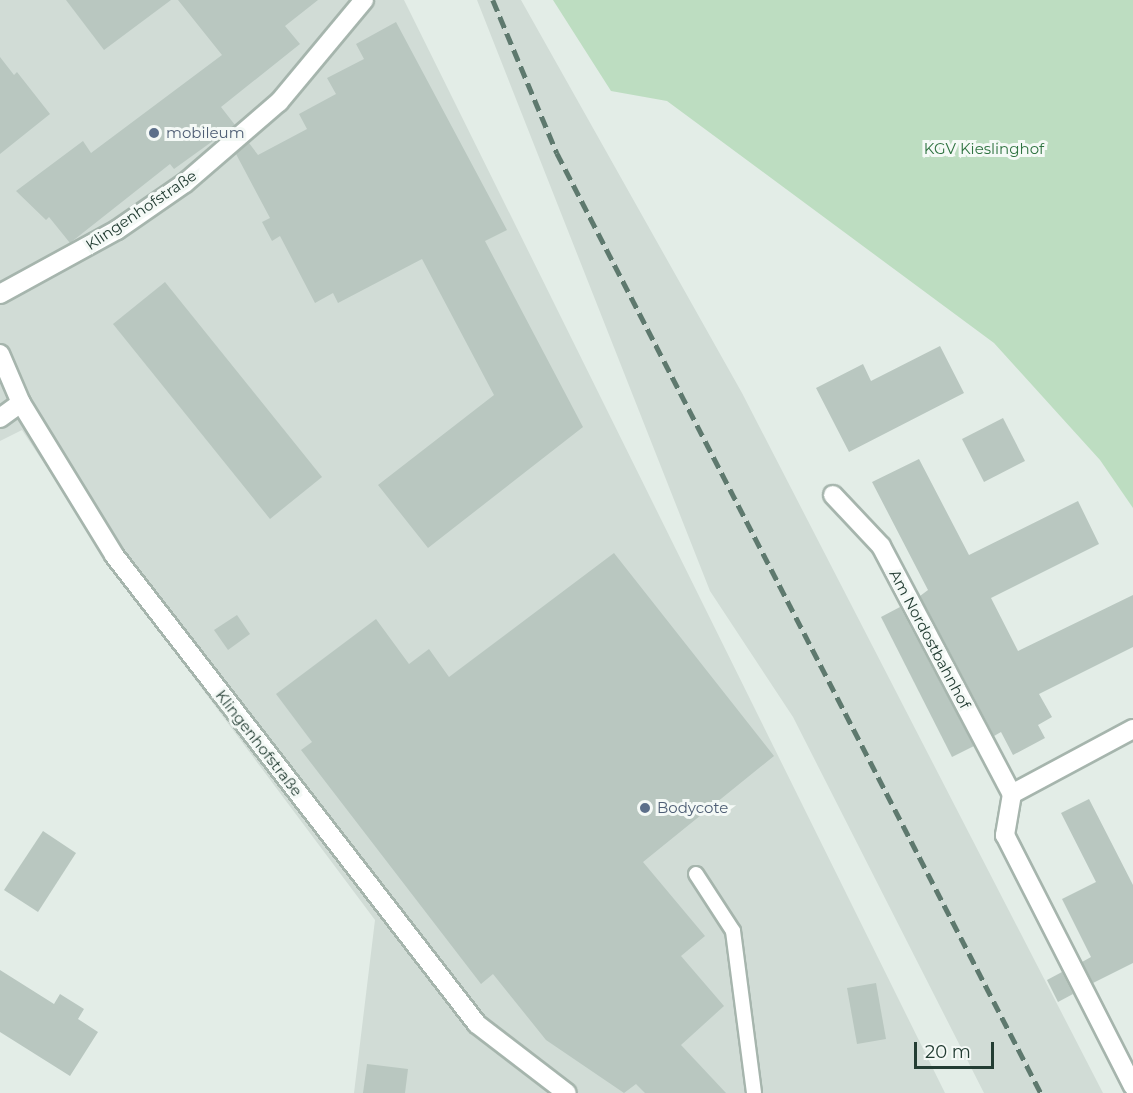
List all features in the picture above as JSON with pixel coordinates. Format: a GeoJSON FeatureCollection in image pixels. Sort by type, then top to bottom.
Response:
{"type":"FeatureCollection","features":[{"type":"Feature","properties":{"kind":"street","name":"Klingenhofstraße"},"geometry":{"type":"LineString","coordinates":[[0,294],[117,230],[185,183],[279,102],[364,0]]}},
{"type":"Feature","properties":{"kind":"street","name":"Klingenhofstraße"},"geometry":{"type":"LineString","coordinates":[[0,354],[21,403],[114,555],[477,1024],[567,1093]]}},
{"type":"Feature","properties":{"kind":"street"},"geometry":{"type":"LineString","coordinates":[[0,418],[21,403]]}},
{"type":"Feature","properties":{"kind":"street","name":"Am Nordostbahnhof"},"geometry":{"type":"LineString","coordinates":[[833,495],[881,546],[1012,794]]}},
{"type":"Feature","properties":{"kind":"street"},"geometry":{"type":"LineString","coordinates":[[1133,729],[1012,794],[1005,835],[1133,1086]]}},
{"type":"Feature","properties":{"kind":"lane"},"geometry":{"type":"LineString","coordinates":[[696,874],[733,931],[754,1093]]}},
{"type":"Feature","properties":{"kind":"shaded area"},"geometry":{"type":"Polygon","coordinates":[[[0,0],[404,0],[945,1093],[354,1093],[375,920],[126,587],[22,430],[0,441],[0,0]]]}},
{"type":"Feature","properties":{"kind":"shaded area"},"geometry":{"type":"Polygon","coordinates":[[[477,0],[521,0],[742,393],[1103,1093],[984,1093],[793,717],[710,591],[477,0]]]}},
{"type":"Feature","properties":{"kind":"green space","name":"KGV Kieslinghof"},"geometry":{"type":"Polygon","coordinates":[[[553,0],[1133,0],[1133,508],[1100,460],[994,343],[667,101],[611,91],[553,0]]]}},
{"type":"Feature","properties":{"kind":"building"},"geometry":{"type":"Polygon","coordinates":[[[66,0],[171,0],[104,50],[66,0]]]}},
{"type":"Feature","properties":{"kind":"building"},"geometry":{"type":"Polygon","coordinates":[[[178,0],[318,0],[285,26],[300,44],[221,107],[235,125],[174,169],[170,164],[70,243],[49,217],[46,220],[16,191],[83,141],[91,153],[222,55],[178,0]]]}},
{"type":"Feature","properties":{"kind":"building"},"geometry":{"type":"Polygon","coordinates":[[[396,22],[507,230],[485,241],[583,427],[428,548],[378,485],[494,395],[422,259],[338,303],[333,293],[315,303],[280,236],[272,241],[262,222],[270,218],[236,154],[249,143],[258,155],[307,129],[299,114],[336,94],[327,78],[364,59],[356,44],[396,22]]]}},
{"type":"Feature","properties":{"kind":"building"},"geometry":{"type":"Polygon","coordinates":[[[0,57],[14,75],[17,72],[50,114],[0,154],[0,57]]]}},
{"type":"Feature","properties":{"kind":"building"},"geometry":{"type":"Polygon","coordinates":[[[165,282],[322,477],[270,519],[113,324],[165,282]]]}},
{"type":"Feature","properties":{"kind":"building"},"geometry":{"type":"Polygon","coordinates":[[[940,346],[964,393],[849,452],[816,388],[863,364],[871,381],[940,346]]]}},
{"type":"Feature","properties":{"kind":"building"},"geometry":{"type":"Polygon","coordinates":[[[1003,418],[1025,461],[984,482],[962,439],[1003,418]]]}},
{"type":"Feature","properties":{"kind":"building"},"geometry":{"type":"Polygon","coordinates":[[[919,459],[969,555],[1078,501],[1099,544],[991,598],[1018,651],[1133,595],[1133,647],[1039,694],[1052,717],[1038,725],[1045,738],[1013,755],[1001,732],[994,736],[920,596],[928,590],[872,482],[919,459]]]}},
{"type":"Feature","properties":{"kind":"building"},"geometry":{"type":"Polygon","coordinates":[[[614,553],[774,756],[643,862],[705,936],[681,956],[724,1006],[681,1045],[726,1093],[645,1093],[636,1084],[624,1093],[546,1040],[493,974],[481,984],[301,750],[312,742],[276,694],[376,619],[409,664],[429,649],[449,677],[614,553]]]}},
{"type":"Feature","properties":{"kind":"building"},"geometry":{"type":"Polygon","coordinates":[[[900,607],[974,746],[952,757],[881,617],[900,607]]]}},
{"type":"Feature","properties":{"kind":"building"},"geometry":{"type":"Polygon","coordinates":[[[237,615],[250,634],[228,650],[214,630],[237,615]]]}},
{"type":"Feature","properties":{"kind":"building"},"geometry":{"type":"Polygon","coordinates":[[[1089,799],[1133,885],[1133,963],[1093,983],[1082,962],[1091,957],[1062,899],[1096,882],[1061,813],[1089,799]]]}},
{"type":"Feature","properties":{"kind":"building"},"geometry":{"type":"Polygon","coordinates":[[[43,831],[76,853],[38,912],[4,890],[43,831]]]}},
{"type":"Feature","properties":{"kind":"building"},"geometry":{"type":"Polygon","coordinates":[[[0,970],[54,1004],[60,994],[84,1009],[78,1019],[98,1032],[70,1076],[0,1032],[0,970]]]}},
{"type":"Feature","properties":{"kind":"building"},"geometry":{"type":"Polygon","coordinates":[[[1062,972],[1073,994],[1058,1002],[1047,980],[1062,972]]]}},
{"type":"Feature","properties":{"kind":"building"},"geometry":{"type":"Polygon","coordinates":[[[876,983],[886,1039],[857,1044],[847,988],[876,983]]]}},
{"type":"Feature","properties":{"kind":"building"},"geometry":{"type":"Polygon","coordinates":[[[367,1064],[408,1069],[405,1093],[363,1093],[367,1064]]]}},
{"type":"Feature","properties":{"kind":"railway"},"geometry":{"type":"LineString","coordinates":[[493,0],[557,153],[1041,1093]]}},
{"type":"Feature","properties":{"kind":"place","name":"mobileum"},"geometry":{"type":"Point","coordinates":[154,133]}},
{"type":"Feature","properties":{"kind":"place","name":"Bodycote"},"geometry":{"type":"Point","coordinates":[645,808]}}]}
